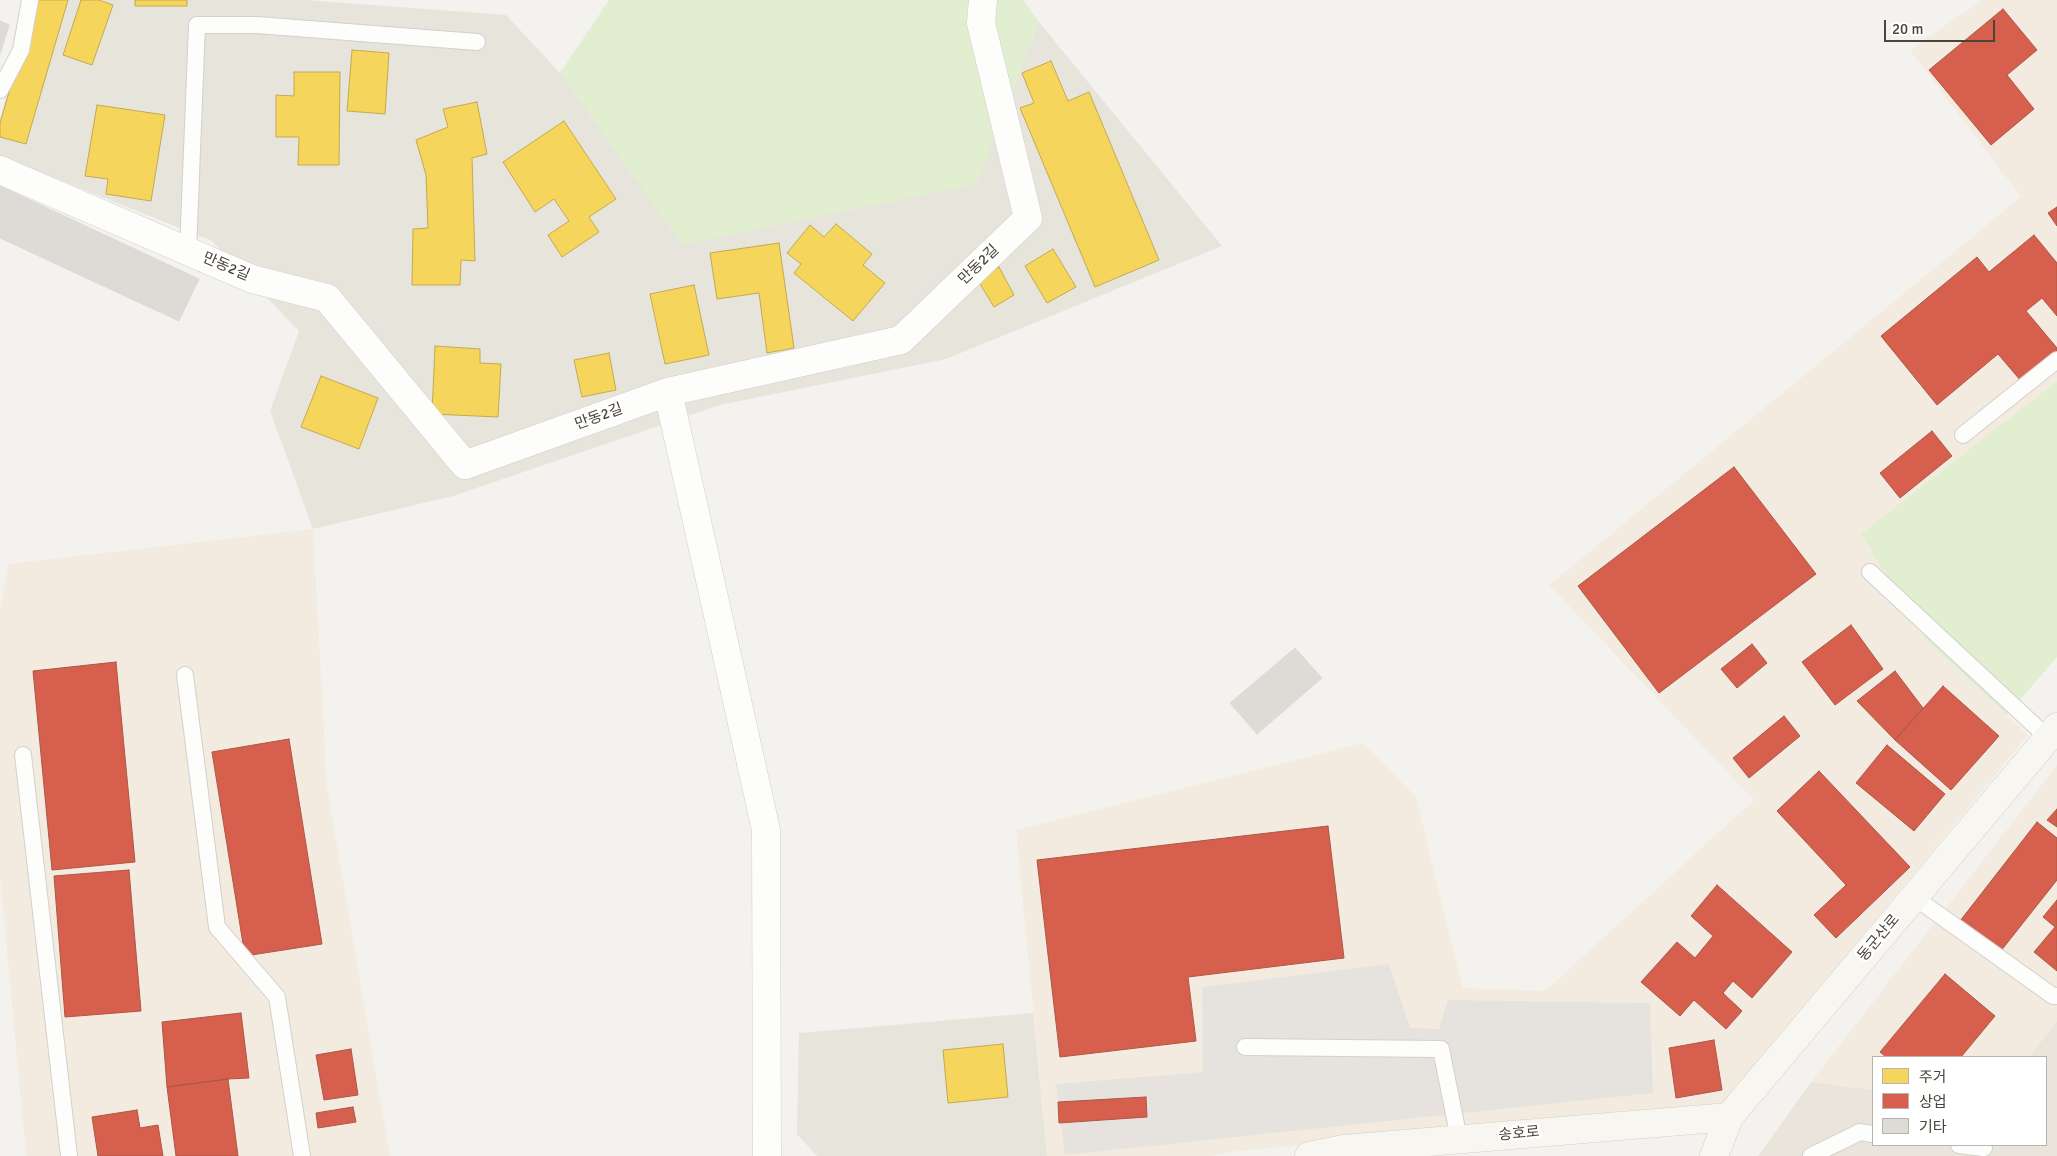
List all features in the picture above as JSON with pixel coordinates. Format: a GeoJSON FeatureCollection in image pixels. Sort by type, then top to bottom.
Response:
{"type":"FeatureCollection","features":[{"type":"Feature","properties":{"kind":"main road","name":"동군산로"},"geometry":{"type":"LineString","coordinates":[[1714,1156],[1729,1117],[2052,732]]}},
{"type":"Feature","properties":{"kind":"main road","name":"송호로"},"geometry":{"type":"LineString","coordinates":[[1309,1156],[1344,1149],[1729,1117]]}},
{"type":"Feature","properties":{"kind":"street","name":"만동2길"},"geometry":{"type":"LineString","coordinates":[[0,170],[252,278],[327,298],[465,465],[668,392],[901,340],[1028,218],[981,23],[983,0]]}},
{"type":"Feature","properties":{"kind":"street"},"geometry":{"type":"LineString","coordinates":[[668,392],[766,830],[767,1156]]}},
{"type":"Feature","properties":{"kind":"lane"},"geometry":{"type":"LineString","coordinates":[[0,90],[22,50],[30,0]]}},
{"type":"Feature","properties":{"kind":"lane"},"geometry":{"type":"LineString","coordinates":[[188,251],[197,24],[257,25],[477,42]]}},
{"type":"Feature","properties":{"kind":"lane"},"geometry":{"type":"LineString","coordinates":[[1963,435],[2057,360]]}},
{"type":"Feature","properties":{"kind":"lane"},"geometry":{"type":"LineString","coordinates":[[1870,572],[2052,732]]}},
{"type":"Feature","properties":{"kind":"lane"},"geometry":{"type":"LineString","coordinates":[[185,675],[217,926],[277,997],[302,1156]]}},
{"type":"Feature","properties":{"kind":"lane"},"geometry":{"type":"LineString","coordinates":[[22,755],[69,1156]]}},
{"type":"Feature","properties":{"kind":"lane"},"geometry":{"type":"LineString","coordinates":[[1914,897],[2053,996],[2057,996]]}},
{"type":"Feature","properties":{"kind":"lane"},"geometry":{"type":"LineString","coordinates":[[1245,1047],[1441,1049],[1459,1139]]}},
{"type":"Feature","properties":{"kind":"lane"},"geometry":{"type":"LineString","coordinates":[[1811,1156],[1860,1132],[1872,1134]]}},
{"type":"Feature","properties":{"kind":"lane"},"geometry":{"type":"LineString","coordinates":[[1967,1146],[1984,1148]]}},
{"type":"Feature","properties":{"kind":"shaded area"},"geometry":{"type":"Polygon","coordinates":[[[25,0],[305,0],[506,15],[560,73],[976,184],[1039,22],[1222,246],[946,359],[720,405],[453,496],[313,529],[270,411],[299,331],[212,241],[0,156],[0,118],[26,26],[25,0]]]}},
{"type":"Feature","properties":{"kind":"shaded area"},"geometry":{"type":"Polygon","coordinates":[[[1982,0],[2057,0],[2057,381],[1862,534],[1926,640],[2028,735],[1722,1106],[1669,1113],[1237,1151],[1211,1156],[1047,1156],[1016,830],[1363,743],[1416,797],[1463,988],[1545,991],[1754,800],[1549,585],[2021,197],[1910,50],[1982,0]]]}},
{"type":"Feature","properties":{"kind":"shaded area"},"geometry":{"type":"Polygon","coordinates":[[[313,529],[327,787],[390,1156],[26,1156],[0,876],[0,609],[8,564],[313,529]]]}},
{"type":"Feature","properties":{"kind":"shaded area"},"geometry":{"type":"Polygon","coordinates":[[[2057,765],[2057,1021],[2030,1056],[1872,1056],[1872,1090],[1811,1082],[2057,765]]]}},
{"type":"Feature","properties":{"kind":"shaded area"},"geometry":{"type":"Polygon","coordinates":[[[1389,964],[1410,1028],[1439,1029],[1448,1000],[1650,1003],[1653,1093],[1065,1155],[1056,1084],[1203,1072],[1202,987],[1389,964]]]}},
{"type":"Feature","properties":{"kind":"shaded area"},"geometry":{"type":"Polygon","coordinates":[[[1033,1013],[1047,1156],[817,1156],[797,1134],[799,1033],[1033,1013]]]}},
{"type":"Feature","properties":{"kind":"shaded area"},"geometry":{"type":"Polygon","coordinates":[[[2057,1021],[2057,1156],[1758,1156],[1811,1082],[1872,1090],[1872,1146],[2047,1146],[2047,1056],[2030,1056],[2057,1021]]]}},
{"type":"Feature","properties":{"kind":"green space"},"geometry":{"type":"Polygon","coordinates":[[[609,0],[1023,0],[1039,22],[977,184],[682,245],[560,73],[609,0]]]}},
{"type":"Feature","properties":{"kind":"green space"},"geometry":{"type":"Polygon","coordinates":[[[2057,381],[2057,657],[2007,715],[1926,640],[1861,534],[2057,381]]]}},
{"type":"Feature","properties":{"kind":"building: 주거"},"geometry":{"type":"Polygon","coordinates":[[[36,0],[68,0],[26,144],[0,137],[0,123],[36,0]]]}},
{"type":"Feature","properties":{"kind":"building: 주거"},"geometry":{"type":"Polygon","coordinates":[[[81,0],[99,0],[113,5],[92,65],[63,55],[81,0]]]}},
{"type":"Feature","properties":{"kind":"building: 주거"},"geometry":{"type":"Polygon","coordinates":[[[135,0],[187,0],[187,6],[135,6],[135,0]]]}},
{"type":"Feature","properties":{"kind":"building: 주거"},"geometry":{"type":"Polygon","coordinates":[[[352,50],[389,53],[385,114],[347,111],[352,50]]]}},
{"type":"Feature","properties":{"kind":"building: 주거"},"geometry":{"type":"Polygon","coordinates":[[[1051,61],[1068,101],[1089,92],[1159,260],[1095,287],[1020,108],[1034,103],[1022,73],[1051,61]]]}},
{"type":"Feature","properties":{"kind":"building: 주거"},"geometry":{"type":"Polygon","coordinates":[[[294,72],[340,72],[339,165],[298,165],[299,137],[276,137],[276,95],[294,96],[294,72]]]}},
{"type":"Feature","properties":{"kind":"building: 주거"},"geometry":{"type":"Polygon","coordinates":[[[477,102],[487,154],[472,158],[475,261],[461,260],[460,285],[412,285],[413,229],[428,228],[426,175],[416,140],[448,127],[443,109],[477,102]]]}},
{"type":"Feature","properties":{"kind":"building: 주거"},"geometry":{"type":"Polygon","coordinates":[[[97,105],[165,115],[151,201],[106,194],[108,179],[85,176],[97,105]]]}},
{"type":"Feature","properties":{"kind":"building: 주거"},"geometry":{"type":"Polygon","coordinates":[[[564,121],[616,199],[589,217],[599,232],[562,257],[548,235],[569,221],[554,199],[535,212],[503,162],[564,121]]]}},
{"type":"Feature","properties":{"kind":"building: 주거"},"geometry":{"type":"Polygon","coordinates":[[[836,224],[872,254],[863,265],[885,283],[853,321],[794,273],[801,264],[787,253],[810,225],[824,237],[836,224]]]}},
{"type":"Feature","properties":{"kind":"building: 주거"},"geometry":{"type":"Polygon","coordinates":[[[779,243],[794,348],[767,353],[759,293],[717,299],[710,253],[779,243]]]}},
{"type":"Feature","properties":{"kind":"building: 주거"},"geometry":{"type":"Polygon","coordinates":[[[1053,249],[1076,287],[1047,303],[1025,266],[1053,249]]]}},
{"type":"Feature","properties":{"kind":"building: 주거"},"geometry":{"type":"Polygon","coordinates":[[[999,267],[1014,295],[994,307],[977,279],[999,267]]]}},
{"type":"Feature","properties":{"kind":"building: 주거"},"geometry":{"type":"Polygon","coordinates":[[[694,285],[709,355],[665,364],[650,294],[694,285]]]}},
{"type":"Feature","properties":{"kind":"building: 주거"},"geometry":{"type":"Polygon","coordinates":[[[435,346],[480,349],[480,363],[501,364],[498,417],[432,414],[435,346]]]}},
{"type":"Feature","properties":{"kind":"building: 주거"},"geometry":{"type":"Polygon","coordinates":[[[609,353],[616,390],[582,397],[574,360],[609,353]]]}},
{"type":"Feature","properties":{"kind":"building: 주거"},"geometry":{"type":"Polygon","coordinates":[[[321,376],[378,398],[359,449],[301,427],[321,376]]]}},
{"type":"Feature","properties":{"kind":"building: 주거"},"geometry":{"type":"Polygon","coordinates":[[[1003,1044],[1008,1097],[948,1103],[943,1050],[1003,1044]]]}},
{"type":"Feature","properties":{"kind":"building: 상업"},"geometry":{"type":"Polygon","coordinates":[[[2003,9],[2037,50],[2007,75],[2034,109],[1991,145],[1929,70],[2003,9]]]}},
{"type":"Feature","properties":{"kind":"building: 상업"},"geometry":{"type":"Polygon","coordinates":[[[2057,207],[2057,226],[2048,213],[2057,207]]]}},
{"type":"Feature","properties":{"kind":"building: 상업"},"geometry":{"type":"Polygon","coordinates":[[[2034,235],[2057,263],[2057,316],[2042,298],[2026,311],[2057,348],[2057,351],[2021,381],[1998,354],[1937,405],[1881,336],[1977,257],[1989,272],[2034,235]]]}},
{"type":"Feature","properties":{"kind":"building: 상업"},"geometry":{"type":"Polygon","coordinates":[[[1932,431],[1952,456],[1900,498],[1880,473],[1932,431]]]}},
{"type":"Feature","properties":{"kind":"building: 상업"},"geometry":{"type":"Polygon","coordinates":[[[1734,467],[1816,574],[1659,693],[1578,586],[1734,467]]]}},
{"type":"Feature","properties":{"kind":"building: 상업"},"geometry":{"type":"Polygon","coordinates":[[[1851,625],[1883,669],[1835,705],[1802,662],[1851,625]]]}},
{"type":"Feature","properties":{"kind":"building: 상업"},"geometry":{"type":"Polygon","coordinates":[[[1752,644],[1767,663],[1737,688],[1721,669],[1752,644]]]}},
{"type":"Feature","properties":{"kind":"building: 상업"},"geometry":{"type":"Polygon","coordinates":[[[116,662],[135,862],[52,870],[33,671],[116,662]]]}},
{"type":"Feature","properties":{"kind":"building: 상업"},"geometry":{"type":"Polygon","coordinates":[[[1895,671],[1923,708],[1895,740],[1857,701],[1895,671]]]}},
{"type":"Feature","properties":{"kind":"building: 상업"},"geometry":{"type":"Polygon","coordinates":[[[1943,686],[1999,736],[1951,790],[1895,740],[1943,686]]]}},
{"type":"Feature","properties":{"kind":"building: 상업"},"geometry":{"type":"Polygon","coordinates":[[[1784,716],[1800,736],[1749,778],[1733,758],[1784,716]]]}},
{"type":"Feature","properties":{"kind":"building: 상업"},"geometry":{"type":"Polygon","coordinates":[[[289,739],[322,944],[245,956],[212,752],[289,739]]]}},
{"type":"Feature","properties":{"kind":"building: 상업"},"geometry":{"type":"Polygon","coordinates":[[[1887,745],[1945,794],[1914,831],[1856,783],[1887,745]]]}},
{"type":"Feature","properties":{"kind":"building: 상업"},"geometry":{"type":"Polygon","coordinates":[[[1819,771],[1910,867],[1836,938],[1814,915],[1846,885],[1777,811],[1819,771]]]}},
{"type":"Feature","properties":{"kind":"building: 상업"},"geometry":{"type":"Polygon","coordinates":[[[2057,809],[2057,827],[2047,820],[2057,809]]]}},
{"type":"Feature","properties":{"kind":"building: 상업"},"geometry":{"type":"Polygon","coordinates":[[[2037,822],[2057,838],[2057,880],[2000,952],[1960,921],[2037,822]]]}},
{"type":"Feature","properties":{"kind":"building: 상업"},"geometry":{"type":"Polygon","coordinates":[[[1328,826],[1344,958],[1188,977],[1196,1041],[1060,1057],[1037,860],[1328,826]]]}},
{"type":"Feature","properties":{"kind":"building: 상업"},"geometry":{"type":"Polygon","coordinates":[[[129,870],[141,1011],[65,1017],[54,876],[129,870]]]}},
{"type":"Feature","properties":{"kind":"building: 상업"},"geometry":{"type":"Polygon","coordinates":[[[1717,885],[1792,952],[1752,998],[1733,981],[1723,993],[1742,1011],[1726,1029],[1694,1000],[1680,1016],[1641,982],[1677,942],[1695,958],[1713,936],[1691,916],[1717,885]]]}},
{"type":"Feature","properties":{"kind":"building: 상업"},"geometry":{"type":"Polygon","coordinates":[[[2057,900],[2057,971],[2034,952],[2055,927],[2043,917],[2057,900]]]}},
{"type":"Feature","properties":{"kind":"building: 상업"},"geometry":{"type":"Polygon","coordinates":[[[1945,974],[1995,1016],[1962,1056],[1885,1056],[1880,1052],[1945,974]]]}},
{"type":"Feature","properties":{"kind":"building: 상업"},"geometry":{"type":"Polygon","coordinates":[[[241,1013],[249,1078],[167,1087],[162,1022],[241,1013]]]}},
{"type":"Feature","properties":{"kind":"building: 상업"},"geometry":{"type":"Polygon","coordinates":[[[1714,1040],[1722,1090],[1676,1098],[1669,1048],[1714,1040]]]}},
{"type":"Feature","properties":{"kind":"building: 상업"},"geometry":{"type":"Polygon","coordinates":[[[351,1049],[358,1095],[324,1100],[316,1055],[351,1049]]]}},
{"type":"Feature","properties":{"kind":"building: 상업"},"geometry":{"type":"Polygon","coordinates":[[[228,1079],[238,1156],[176,1156],[167,1087],[228,1079]]]}},
{"type":"Feature","properties":{"kind":"building: 상업"},"geometry":{"type":"Polygon","coordinates":[[[1146,1097],[1147,1117],[1059,1123],[1058,1102],[1146,1097]]]}},
{"type":"Feature","properties":{"kind":"building: 상업"},"geometry":{"type":"Polygon","coordinates":[[[353,1107],[356,1122],[318,1128],[316,1113],[353,1107]]]}},
{"type":"Feature","properties":{"kind":"building: 상업"},"geometry":{"type":"Polygon","coordinates":[[[137,1110],[140,1128],[158,1125],[163,1156],[98,1156],[92,1117],[137,1110]]]}},
{"type":"Feature","properties":{"kind":"building: 기타"},"geometry":{"type":"Polygon","coordinates":[[[0,21],[9,25],[0,54],[0,21]]]}},
{"type":"Feature","properties":{"kind":"building: 기타"},"geometry":{"type":"Polygon","coordinates":[[[0,186],[199,279],[179,321],[0,238],[0,186]]]}},
{"type":"Feature","properties":{"kind":"building: 기타"},"geometry":{"type":"Polygon","coordinates":[[[1295,648],[1322,678],[1257,734],[1230,703],[1295,648]]]}}]}
